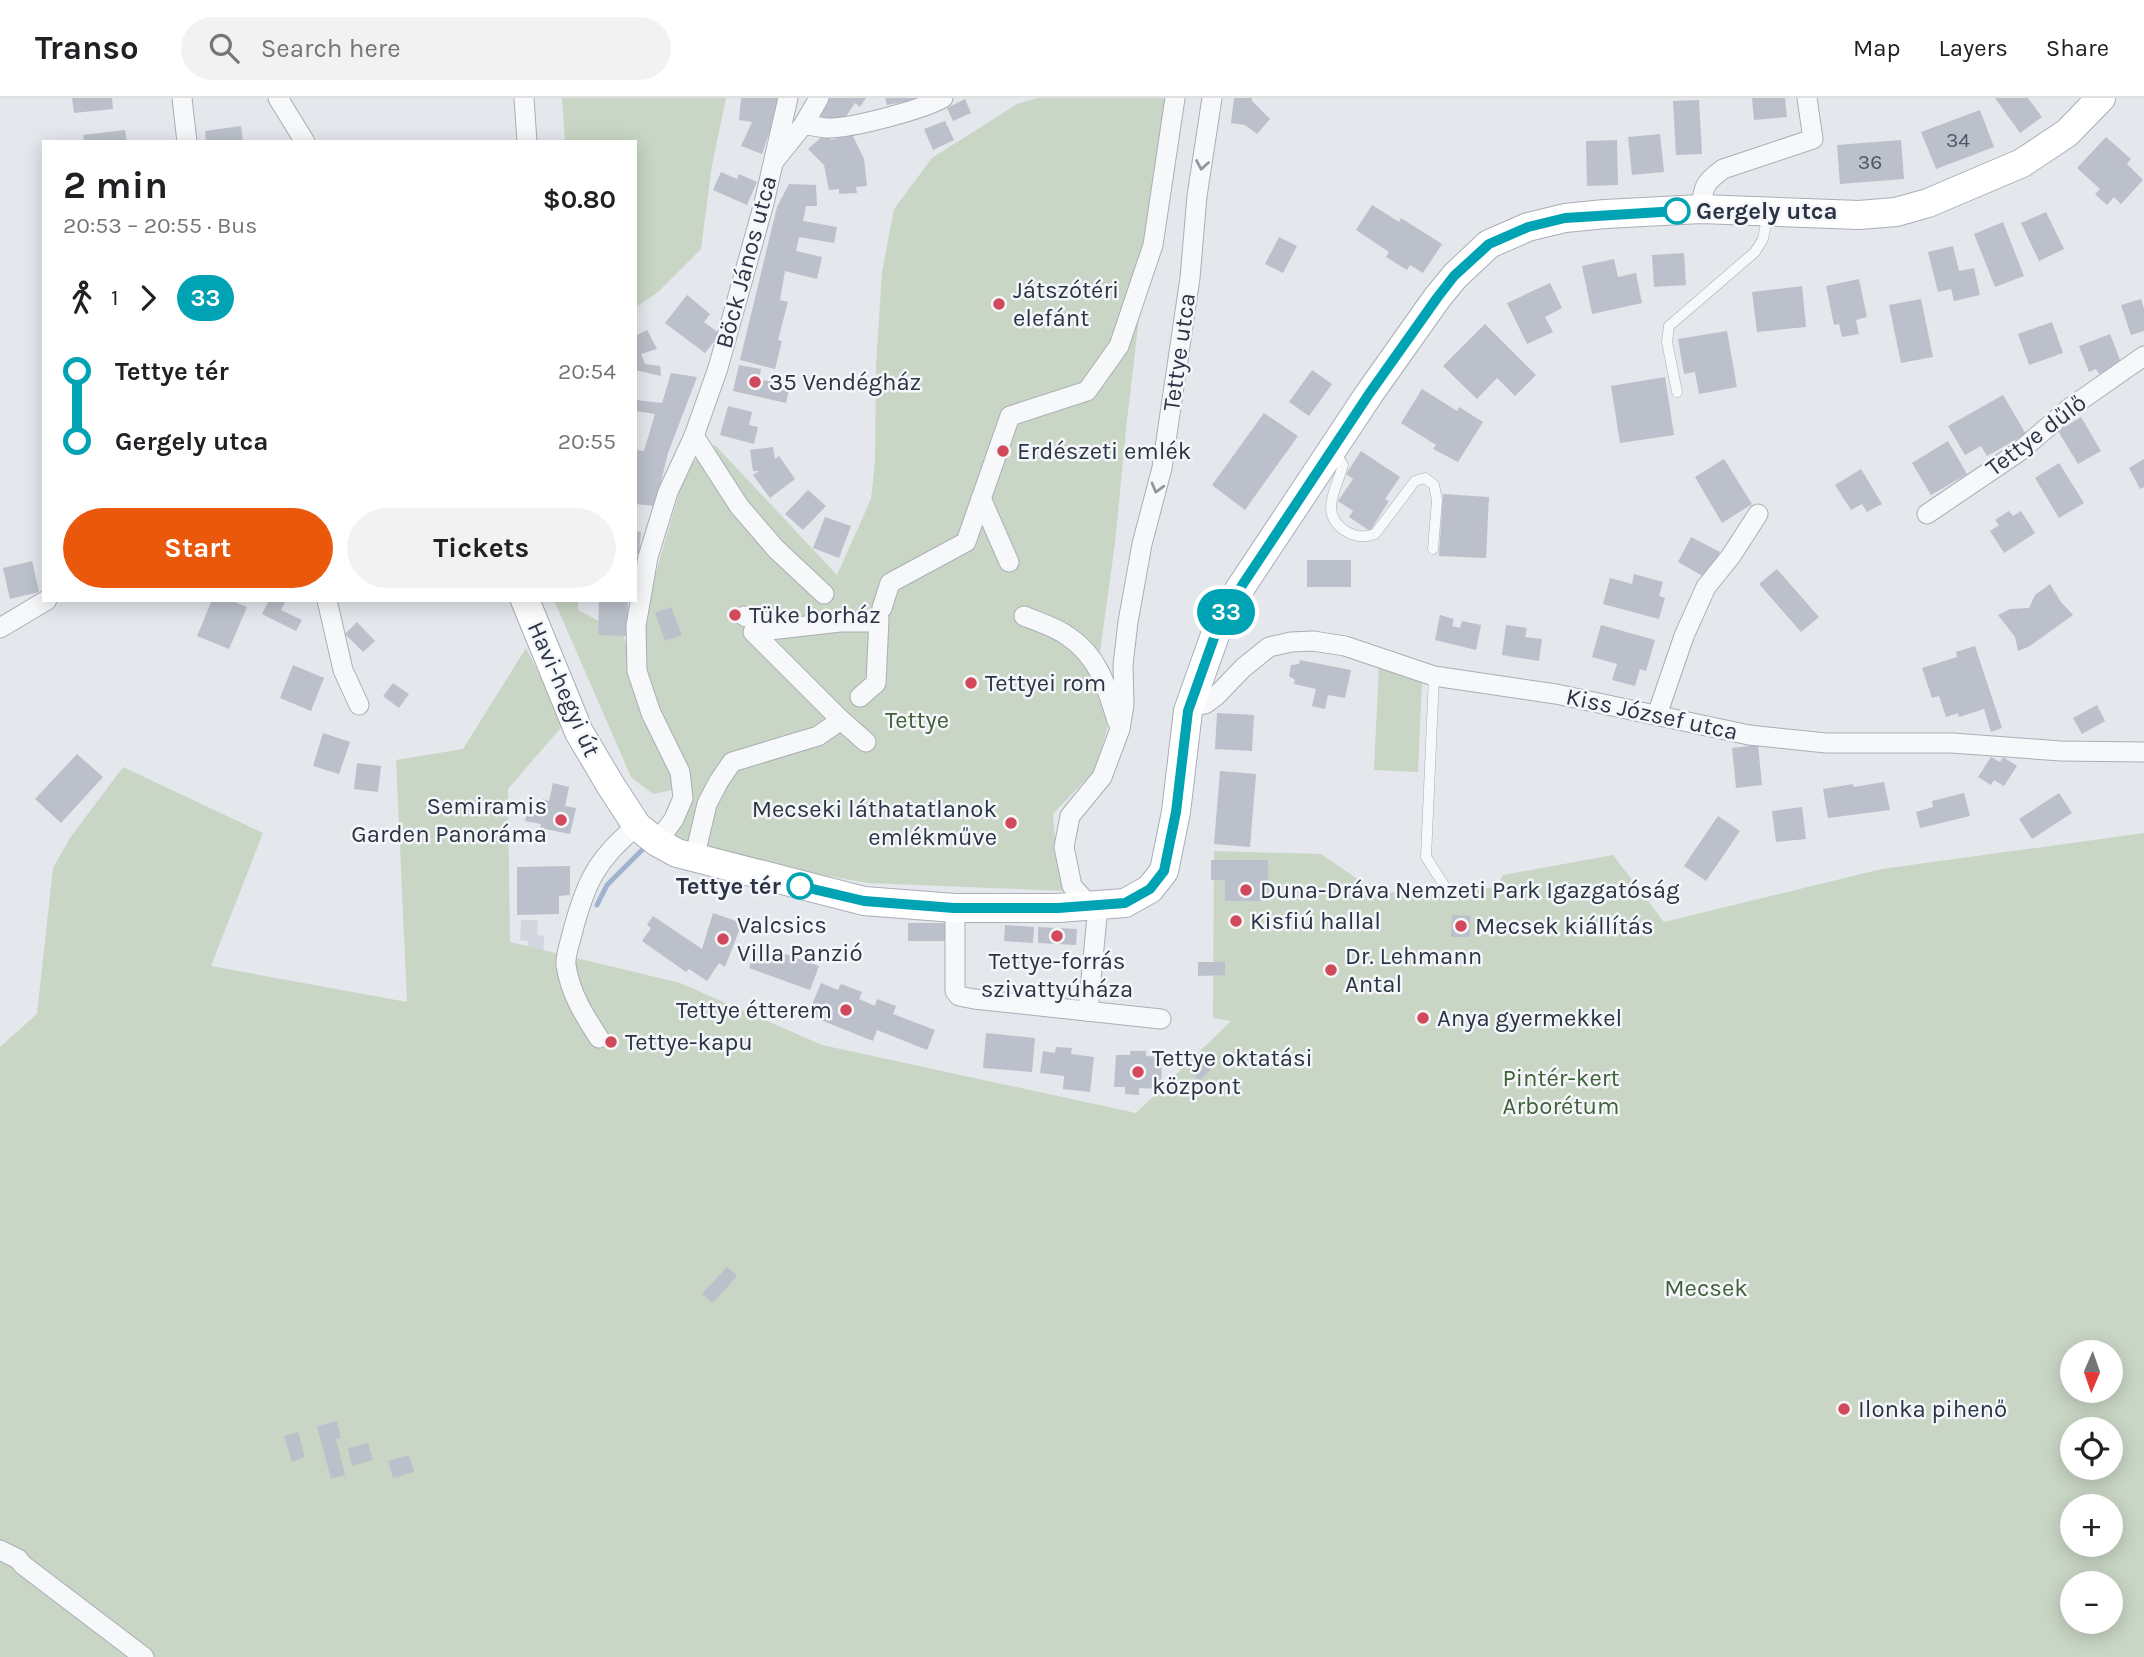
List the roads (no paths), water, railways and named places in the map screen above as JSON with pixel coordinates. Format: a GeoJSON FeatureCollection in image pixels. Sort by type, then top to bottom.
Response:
{"type":"FeatureCollection","features":[{"type":"Feature","properties":{"kind":"street"},"geometry":{"type":"LineString","coordinates":[[182,98],[187,140]]}},
{"type":"Feature","properties":{"kind":"street"},"geometry":{"type":"LineString","coordinates":[[278,98],[304,140]]}},
{"type":"Feature","properties":{"kind":"street"},"geometry":{"type":"LineString","coordinates":[[524,98],[527,140]]}},
{"type":"Feature","properties":{"kind":"street"},"geometry":{"type":"LineString","coordinates":[[772,163],[788,98]]}},
{"type":"Feature","properties":{"kind":"street","name":"Böck János utca"},"geometry":{"type":"LineString","coordinates":[[599,1038],[575,999],[566,962],[578,910],[593,871],[621,839],[653,833],[674,819],[682,798],[680,772],[651,713],[637,671],[636,626],[648,557],[668,492],[694,436],[718,368],[764,202],[772,163],[804,124],[820,98]]}},
{"type":"Feature","properties":{"kind":"street"},"geometry":{"type":"LineString","coordinates":[[804,124],[828,128],[907,113],[943,98]]}},
{"type":"Feature","properties":{"kind":"street"},"geometry":{"type":"LineString","coordinates":[[860,697],[876,683],[880,616],[890,583],[966,542],[1010,416],[1087,391],[1119,346],[1153,245],[1175,98]]}},
{"type":"Feature","properties":{"kind":"street","name":"Tettye utca"},"geometry":{"type":"LineString","coordinates":[[1120,729],[1124,705],[1123,665],[1128,622],[1142,544],[1162,468],[1212,98]]}},
{"type":"Feature","properties":{"kind":"street"},"geometry":{"type":"LineString","coordinates":[[1701,209],[1703,187],[1723,169],[1813,139],[1807,98]]}},
{"type":"Feature","properties":{"kind":"street"},"geometry":{"type":"LineString","coordinates":[[653,833],[677,853],[694,859],[864,901],[954,908],[1125,903],[1150,889],[1164,871],[1176,812],[1189,707],[1215,635],[1235,596],[1437,298],[1454,276],[1489,244],[1528,227],[1565,218],[1701,209],[1859,215],[1896,212],[1928,203],[2022,163],[2067,133],[2101,98]]}},
{"type":"Feature","properties":{"kind":"street","name":"Tettye dűlő"},"geometry":{"type":"LineString","coordinates":[[1927,514],[2020,451],[2071,407],[2144,356]]}},
{"type":"Feature","properties":{"kind":"street"},"geometry":{"type":"LineString","coordinates":[[694,436],[739,506],[776,549],[824,594]]}},
{"type":"Feature","properties":{"kind":"street"},"geometry":{"type":"LineString","coordinates":[[981,498],[1009,562]]}},
{"type":"Feature","properties":{"kind":"street"},"geometry":{"type":"LineString","coordinates":[[1657,715],[1684,636],[1706,587],[1731,556],[1758,514]]}},
{"type":"Feature","properties":{"kind":"street"},"geometry":{"type":"LineString","coordinates":[[0,628],[44,602]]}},
{"type":"Feature","properties":{"kind":"street"},"geometry":{"type":"LineString","coordinates":[[327,602],[343,670],[359,705]]}},
{"type":"Feature","properties":{"kind":"street","name":"Havi-hegyi út"},"geometry":{"type":"LineString","coordinates":[[526,602],[579,732],[653,833]]}},
{"type":"Feature","properties":{"kind":"street"},"geometry":{"type":"LineString","coordinates":[[1024,615],[1069,636],[1096,663],[1105,680],[1120,729],[1102,776],[1070,816],[1063,847],[1072,886],[1094,906]]}},
{"type":"Feature","properties":{"kind":"street"},"geometry":{"type":"LineString","coordinates":[[744,616],[786,628]]}},
{"type":"Feature","properties":{"kind":"street"},"geometry":{"type":"LineString","coordinates":[[866,741],[752,632],[880,616]]}},
{"type":"Feature","properties":{"kind":"street","name":"Kiss József utca"},"geometry":{"type":"LineString","coordinates":[[1189,707],[1205,704],[1216,696],[1243,668],[1269,647],[1313,641],[1345,646],[1434,676],[1556,694],[1749,735],[1826,743],[1952,743],[2061,751],[2144,752]]}},
{"type":"Feature","properties":{"kind":"street"},"geometry":{"type":"LineString","coordinates":[[694,859],[707,804],[732,762],[818,736],[841,720]]}},
{"type":"Feature","properties":{"kind":"street"},"geometry":{"type":"LineString","coordinates":[[1088,1011],[1094,906]]}},
{"type":"Feature","properties":{"kind":"street"},"geometry":{"type":"LineString","coordinates":[[954,908],[955,991],[959,996],[1161,1019]]}},
{"type":"Feature","properties":{"kind":"street"},"geometry":{"type":"LineString","coordinates":[[0,1550],[18,1559],[144,1657]]}},
{"type":"Feature","properties":{"kind":"lane"},"geometry":{"type":"LineString","coordinates":[[1677,392],[1667,342],[1669,326],[1755,252],[1763,239],[1768,212]]}},
{"type":"Feature","properties":{"kind":"lane"},"geometry":{"type":"LineString","coordinates":[[1334,448],[1343,465],[1331,504],[1332,519],[1355,536],[1365,538],[1375,534],[1415,481],[1425,478],[1434,485],[1437,500],[1433,549]]}},
{"type":"Feature","properties":{"kind":"lane"},"geometry":{"type":"LineString","coordinates":[[1434,676],[1426,857],[1444,886]]}},
{"type":"Feature","properties":{"kind":"waterway"},"geometry":{"type":"LineString","coordinates":[[597,905],[607,885],[648,844]]}},
{"type":"Feature","properties":{"kind":"place","name":"Gergely utca"},"geometry":{"type":"Point","coordinates":[1677,211]}},
{"type":"Feature","properties":{"kind":"place","name":"Játszótéri elefánt"},"geometry":{"type":"Point","coordinates":[999,304]}},
{"type":"Feature","properties":{"kind":"place","name":"35 Vendégház"},"geometry":{"type":"Point","coordinates":[755,382]}},
{"type":"Feature","properties":{"kind":"place","name":"Erdészeti emlék"},"geometry":{"type":"Point","coordinates":[1003,451]}},
{"type":"Feature","properties":{"kind":"place","name":"Tüke borház"},"geometry":{"type":"Point","coordinates":[735,615]}},
{"type":"Feature","properties":{"kind":"place","name":"Tettyei rom"},"geometry":{"type":"Point","coordinates":[971,683]}},
{"type":"Feature","properties":{"kind":"place","name":"Semiramis Garden Panoráma"},"geometry":{"type":"Point","coordinates":[561,820]}},
{"type":"Feature","properties":{"kind":"place","name":"Mecseki láthatatlanok emlékműve"},"geometry":{"type":"Point","coordinates":[1011,823]}},
{"type":"Feature","properties":{"kind":"place","name":"Tettye tér"},"geometry":{"type":"Point","coordinates":[800,886]}},
{"type":"Feature","properties":{"kind":"place","name":"Duna-Dráva Nemzeti Park Igazgatóság"},"geometry":{"type":"Point","coordinates":[1246,890]}},
{"type":"Feature","properties":{"kind":"place","name":"Kisfiú hallal"},"geometry":{"type":"Point","coordinates":[1236,921]}},
{"type":"Feature","properties":{"kind":"place","name":"Mecsek kiállítás"},"geometry":{"type":"Point","coordinates":[1461,926]}},
{"type":"Feature","properties":{"kind":"place","name":"Tettye-forrás szivattyúháza"},"geometry":{"type":"Point","coordinates":[1057,936]}},
{"type":"Feature","properties":{"kind":"place","name":"Valcsics Villa Panzió"},"geometry":{"type":"Point","coordinates":[723,939]}},
{"type":"Feature","properties":{"kind":"place","name":"Dr. Lehmann Antal"},"geometry":{"type":"Point","coordinates":[1331,970]}},
{"type":"Feature","properties":{"kind":"place","name":"Tettye étterem"},"geometry":{"type":"Point","coordinates":[846,1010]}},
{"type":"Feature","properties":{"kind":"place","name":"Anya gyermekkel"},"geometry":{"type":"Point","coordinates":[1423,1018]}},
{"type":"Feature","properties":{"kind":"place","name":"Tettye-kapu"},"geometry":{"type":"Point","coordinates":[611,1042]}},
{"type":"Feature","properties":{"kind":"place","name":"Tettye oktatási központ"},"geometry":{"type":"Point","coordinates":[1138,1072]}},
{"type":"Feature","properties":{"kind":"place","name":"Ilonka pihenő"},"geometry":{"type":"Point","coordinates":[1844,1409]}},
{"type":"Feature","properties":{"kind":"park label","name":"Tettye"},"geometry":{"type":"Point","coordinates":[917,720]}},
{"type":"Feature","properties":{"kind":"park label","name":"Pintér-kert Arborétum"},"geometry":{"type":"Point","coordinates":[1561,1092]}},
{"type":"Feature","properties":{"kind":"park label","name":"Mecsek"},"geometry":{"type":"Point","coordinates":[1706,1288]}}]}
